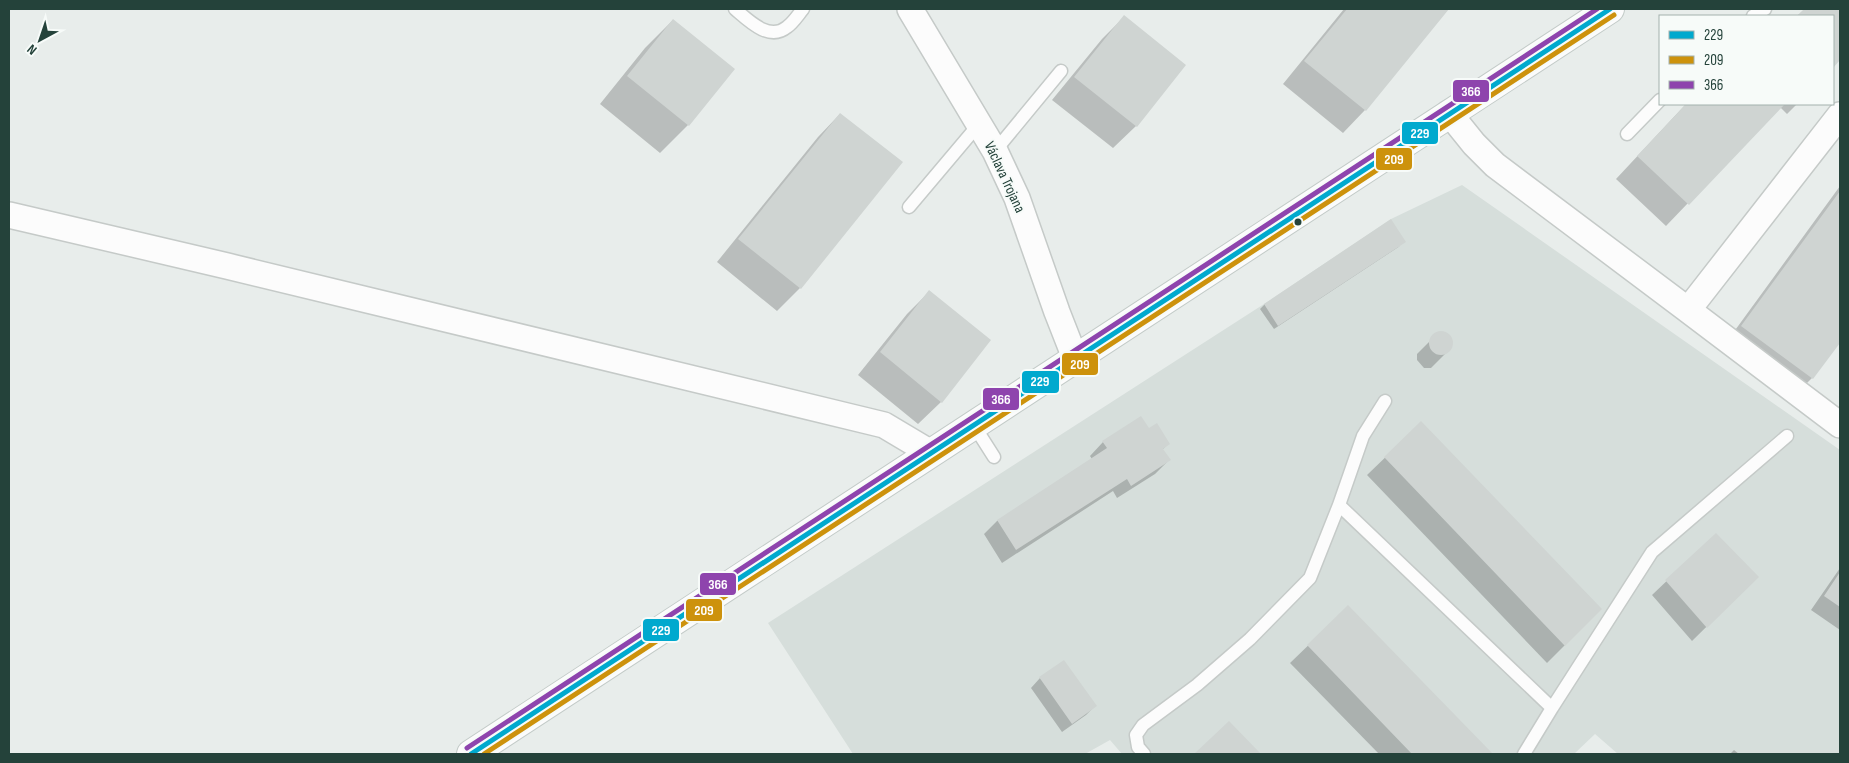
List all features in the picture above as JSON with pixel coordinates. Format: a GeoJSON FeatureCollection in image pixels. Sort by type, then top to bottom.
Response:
{"type":"FeatureCollection","features":[{"type":"Feature","properties":{"kind":"street","name":"Václava Trojana"},"geometry":{"type":"LineString","coordinates":[[910,9],[995,151],[1017,198],[1056,312],[1075,358]]}},
{"type":"Feature","properties":{"kind":"street"},"geometry":{"type":"LineString","coordinates":[[470,754],[1610,9]]}},
{"type":"Feature","properties":{"kind":"street"},"geometry":{"type":"LineString","coordinates":[[1449,113],[1474,144],[1495,165],[1840,426]]}},
{"type":"Feature","properties":{"kind":"street"},"geometry":{"type":"LineString","coordinates":[[1688,310],[1840,116]]}},
{"type":"Feature","properties":{"kind":"street"},"geometry":{"type":"LineString","coordinates":[[9,215],[884,425],[931,453]]}},
{"type":"Feature","properties":{"kind":"lane"},"geometry":{"type":"LineString","coordinates":[[735,9],[759,28],[776,32],[787,28],[803,9]]}},
{"type":"Feature","properties":{"kind":"lane"},"geometry":{"type":"LineString","coordinates":[[995,151],[1061,71]]}},
{"type":"Feature","properties":{"kind":"lane"},"geometry":{"type":"LineString","coordinates":[[1627,134],[1659,101]]}},
{"type":"Feature","properties":{"kind":"lane"},"geometry":{"type":"LineString","coordinates":[[909,207],[979,124]]}},
{"type":"Feature","properties":{"kind":"lane"},"geometry":{"type":"LineString","coordinates":[[1144,754],[1138,747],[1136,735],[1143,725],[1197,685],[1250,639],[1310,578],[1339,505],[1363,436],[1385,401]]}},
{"type":"Feature","properties":{"kind":"lane"},"geometry":{"type":"LineString","coordinates":[[974,424],[994,457]]}},
{"type":"Feature","properties":{"kind":"lane"},"geometry":{"type":"LineString","coordinates":[[1524,754],[1652,552],[1787,436]]}},
{"type":"Feature","properties":{"kind":"lane"},"geometry":{"type":"LineString","coordinates":[[1339,505],[1552,708]]}},
{"type":"Feature","properties":{"kind":"shaded area"},"geometry":{"type":"Polygon","coordinates":[[[1462,185],[1840,450],[1840,754],[1618,754],[1595,734],[1574,754],[1122,754],[1110,740],[1085,754],[853,754],[768,623],[1264,304],[1391,219],[1462,185]]]}},
{"type":"Feature","properties":{"kind":"building"},"geometry":{"type":"Polygon","coordinates":[[[1347,9],[1449,9],[1366,111],[1304,61],[1347,9]]]}},
{"type":"Feature","properties":{"kind":"building"},"geometry":{"type":"Polygon","coordinates":[[[1804,9],[1840,9],[1840,60],[1834,67],[1834,15],[1798,15],[1804,9]]]}},
{"type":"Feature","properties":{"kind":"building"},"geometry":{"type":"Polygon","coordinates":[[[1124,15],[1186,65],[1137,127],[1074,77],[1124,15]]]}},
{"type":"Feature","properties":{"kind":"building"},"geometry":{"type":"Polygon","coordinates":[[[673,19],[735,69],[689,126],[627,76],[673,19]]]}},
{"type":"Feature","properties":{"kind":"building"},"geometry":{"type":"Polygon","coordinates":[[[1685,105],[1784,105],[1689,205],[1637,156],[1685,105]]]}},
{"type":"Feature","properties":{"kind":"building"},"geometry":{"type":"Polygon","coordinates":[[[840,113],[903,162],[801,289],[738,239],[840,113]]]}},
{"type":"Feature","properties":{"kind":"building"},"geometry":{"type":"Polygon","coordinates":[[[1840,191],[1840,343],[1813,379],[1741,326],[1840,191]]]}},
{"type":"Feature","properties":{"kind":"building"},"geometry":{"type":"Polygon","coordinates":[[[1391,219],[1406,242],[1278,326],[1264,304],[1391,219]]]}},
{"type":"Feature","properties":{"kind":"building"},"geometry":{"type":"Polygon","coordinates":[[[929,290],[991,340],[942,403],[880,352],[929,290]]]}},
{"type":"Feature","properties":{"kind":"building"},"geometry":{"type":"Polygon","coordinates":[[[1441,331],[1450,334],[1453,343],[1450,352],[1441,355],[1432,352],[1429,343],[1432,334],[1441,331]]]}},
{"type":"Feature","properties":{"kind":"building"},"geometry":{"type":"Polygon","coordinates":[[[1141,416],[1149,428],[1157,423],[1170,444],[1163,449],[1171,460],[1131,486],[1127,479],[1016,550],[997,520],[1107,448],[1102,441],[1141,416]]]}},
{"type":"Feature","properties":{"kind":"building"},"geometry":{"type":"Polygon","coordinates":[[[1421,421],[1602,609],[1565,646],[1384,457],[1421,421]]]}},
{"type":"Feature","properties":{"kind":"building"},"geometry":{"type":"Polygon","coordinates":[[[1716,533],[1759,577],[1707,628],[1665,580],[1716,533]]]}},
{"type":"Feature","properties":{"kind":"building"},"geometry":{"type":"Polygon","coordinates":[[[1840,572],[1840,607],[1824,596],[1840,572]]]}},
{"type":"Feature","properties":{"kind":"building"},"geometry":{"type":"Polygon","coordinates":[[[1348,605],[1493,754],[1412,754],[1307,645],[1348,605]]]}},
{"type":"Feature","properties":{"kind":"building"},"geometry":{"type":"Polygon","coordinates":[[[1064,660],[1097,706],[1072,724],[1039,677],[1064,660]]]}},
{"type":"Feature","properties":{"kind":"building"},"geometry":{"type":"Polygon","coordinates":[[[1229,721],[1261,754],[1194,754],[1229,721]]]}},
{"type":"Feature","properties":{"kind":"transit line","name":"366"},"geometry":{"type":"LineString","coordinates":[[467,748],[1597,9]]}},
{"type":"Feature","properties":{"kind":"transit line","name":"229"},"geometry":{"type":"LineString","coordinates":[[471,754],[1610,9]]}},
{"type":"Feature","properties":{"kind":"transit line","name":"209"},"geometry":{"type":"LineString","coordinates":[[484,754],[1614,15]]}}]}
